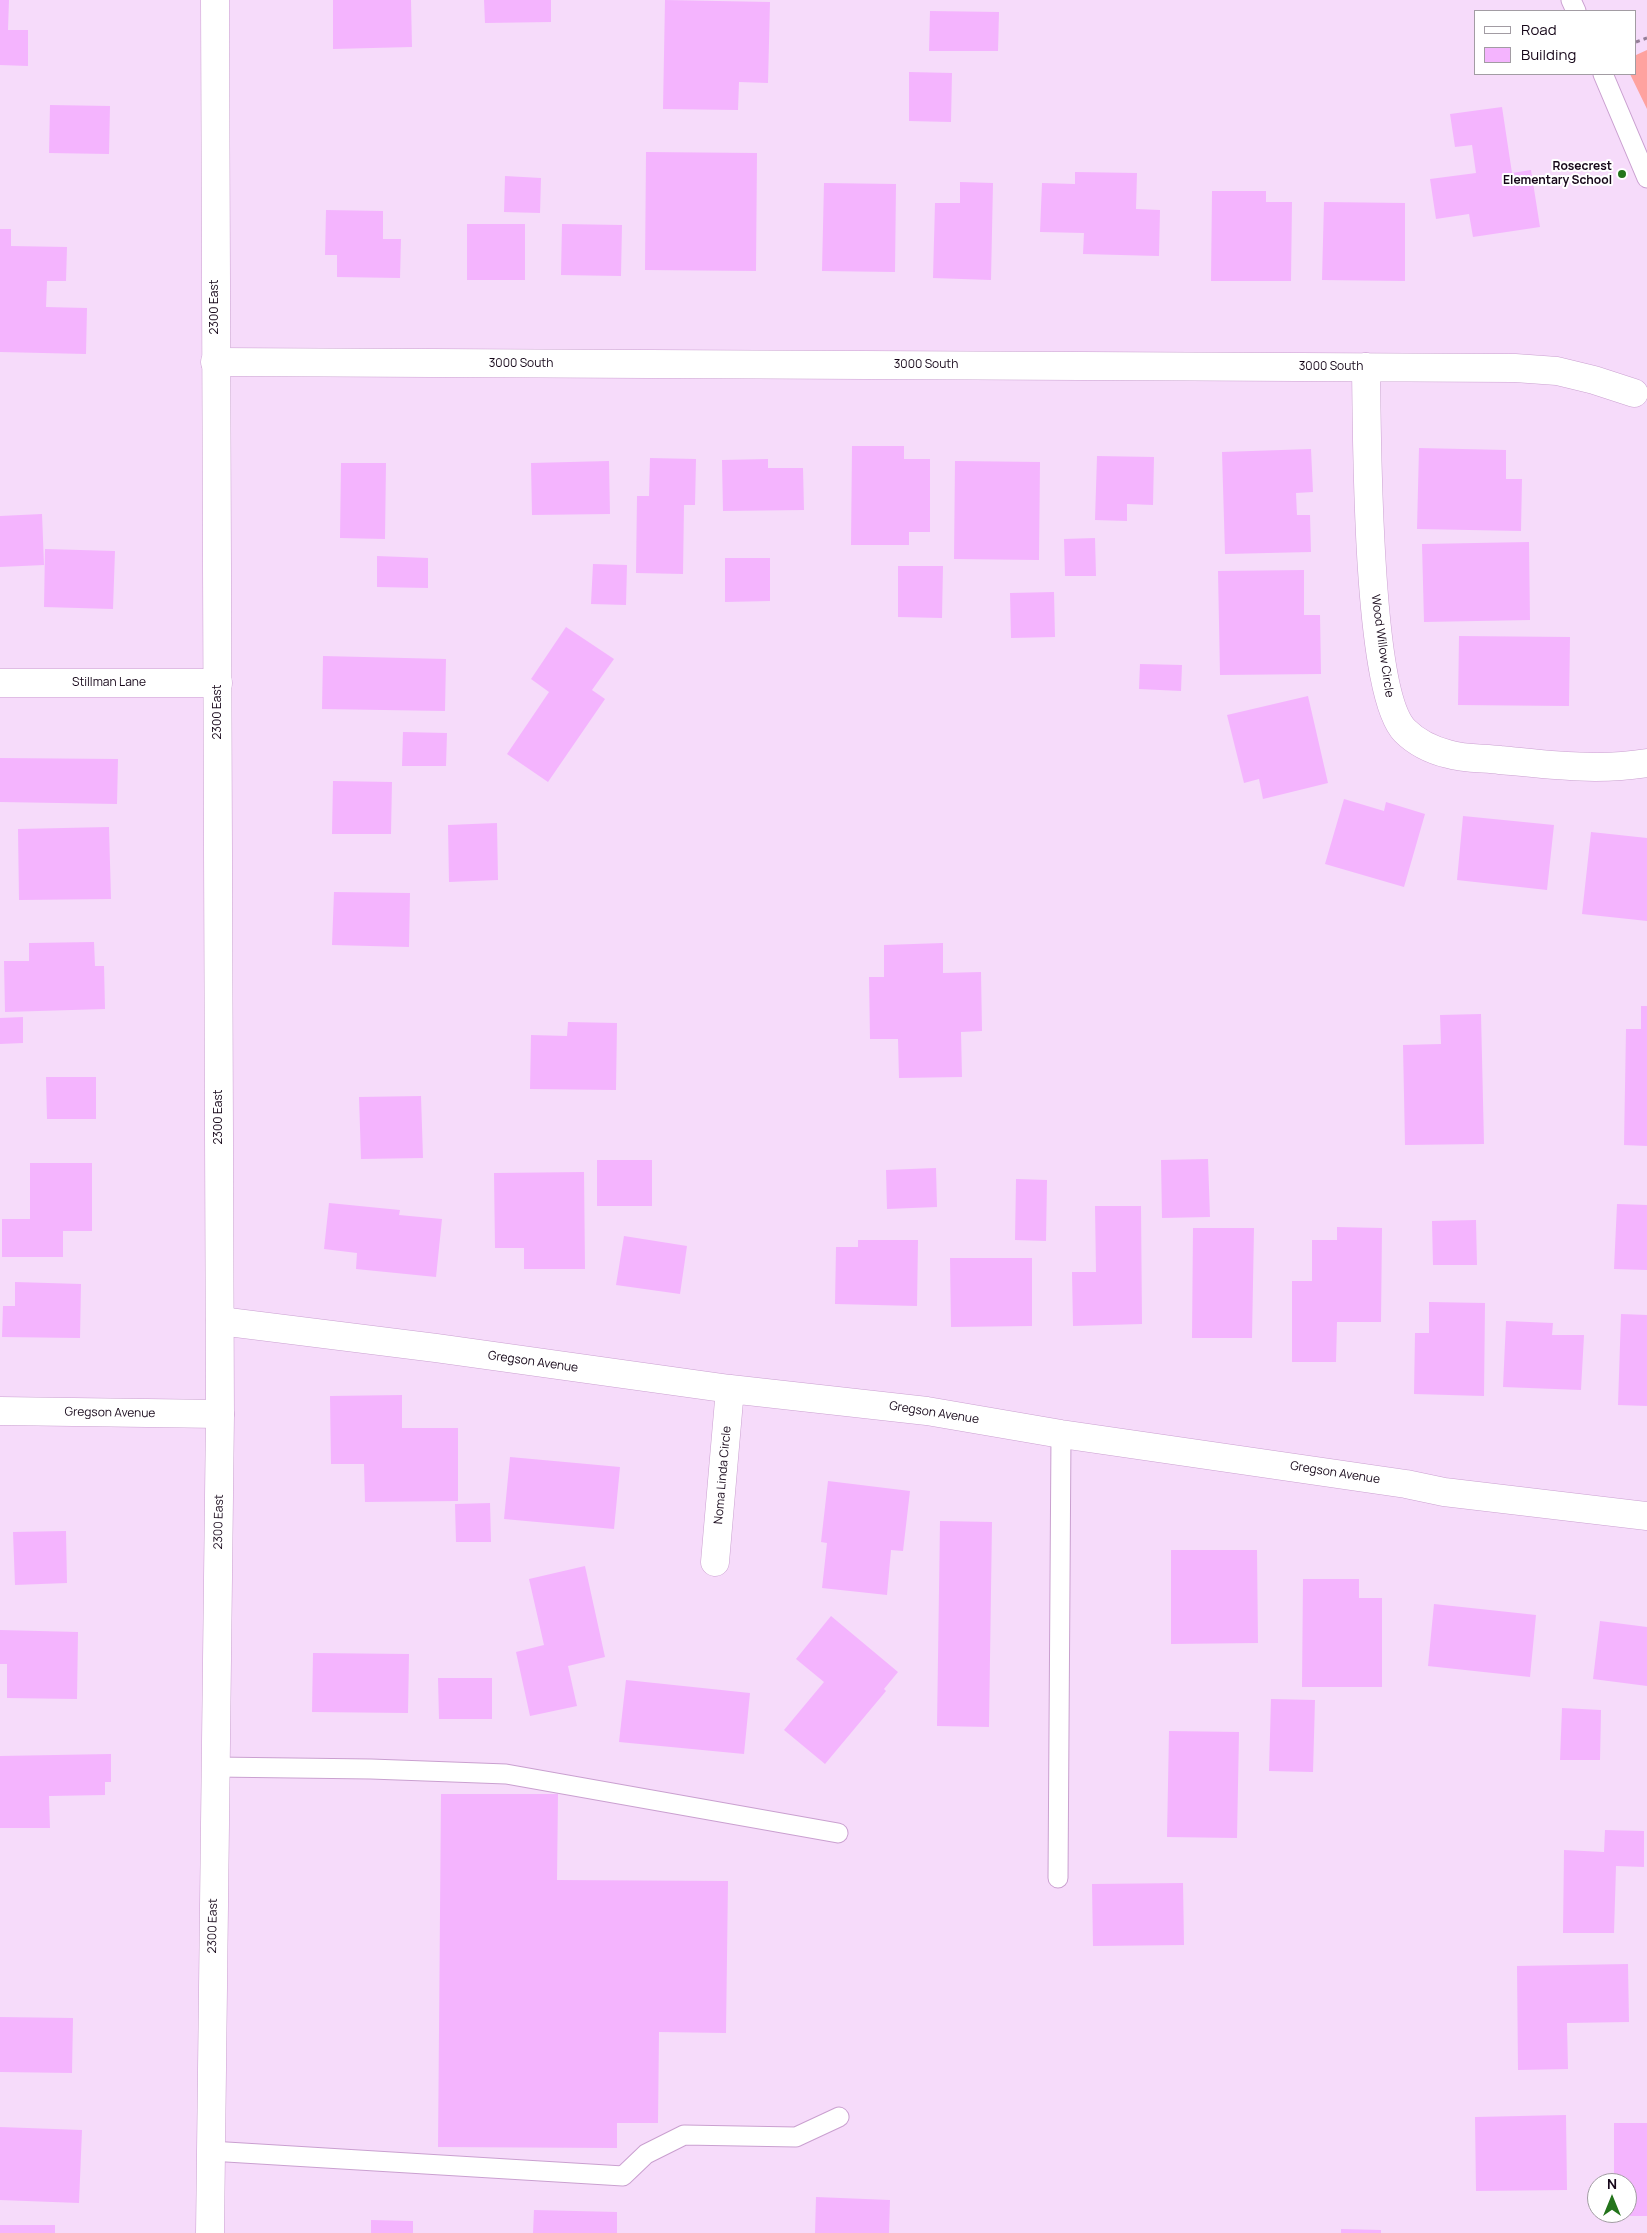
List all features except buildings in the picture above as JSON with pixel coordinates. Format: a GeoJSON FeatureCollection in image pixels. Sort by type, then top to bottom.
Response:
{"type":"FeatureCollection","features":[{"type":"Feature","properties":{"kind":"street","name":"2300 East"},"geometry":{"type":"LineString","coordinates":[[210,2233],[220,1414],[215,0]]}},
{"type":"Feature","properties":{"kind":"street","name":"3000 South"},"geometry":{"type":"LineString","coordinates":[[215,362],[1515,368],[1557,371],[1640,392]]}},
{"type":"Feature","properties":{"kind":"street","name":"Wood Willow Circle"},"geometry":{"type":"LineString","coordinates":[[1366,367],[1369,519],[1377,614],[1386,687],[1395,716],[1404,730],[1416,741],[1450,755],[1574,767],[1611,767],[1647,763]]}},
{"type":"Feature","properties":{"kind":"street","name":"Stillman Lane"},"geometry":{"type":"LineString","coordinates":[[0,683],[218,683]]}},
{"type":"Feature","properties":{"kind":"street","name":"Gregson Avenue"},"geometry":{"type":"LineString","coordinates":[[220,1321],[436,1348],[730,1389],[927,1411],[1061,1434],[1406,1484],[1444,1492],[1647,1516]]}},
{"type":"Feature","properties":{"kind":"street","name":"Noma Linda Circle"},"geometry":{"type":"LineString","coordinates":[[715,1562],[730,1389]]}},
{"type":"Feature","properties":{"kind":"street","name":"Gregson Avenue"},"geometry":{"type":"LineString","coordinates":[[0,1411],[220,1414]]}},
{"type":"Feature","properties":{"kind":"lane"},"geometry":{"type":"LineString","coordinates":[[1603,75],[1647,178]]}},
{"type":"Feature","properties":{"kind":"lane"},"geometry":{"type":"LineString","coordinates":[[1058,1878],[1061,1434]]}},
{"type":"Feature","properties":{"kind":"lane"},"geometry":{"type":"LineString","coordinates":[[215,1767],[371,1769],[506,1774],[838,1833]]}},
{"type":"Feature","properties":{"kind":"lane"},"geometry":{"type":"LineString","coordinates":[[210,2151],[623,2176],[646,2154],[684,2135],[796,2137],[839,2116]]}},
{"type":"Feature","properties":{"kind":"shaded area"},"geometry":{"type":"Polygon","coordinates":[[[1647,50],[1647,109],[1630,75],[1637,75],[1637,55],[1647,50]]]}},
{"type":"Feature","properties":{"kind":"place","name":"Rosecrest Elementary School"},"geometry":{"type":"Point","coordinates":[1622,174]}}]}
